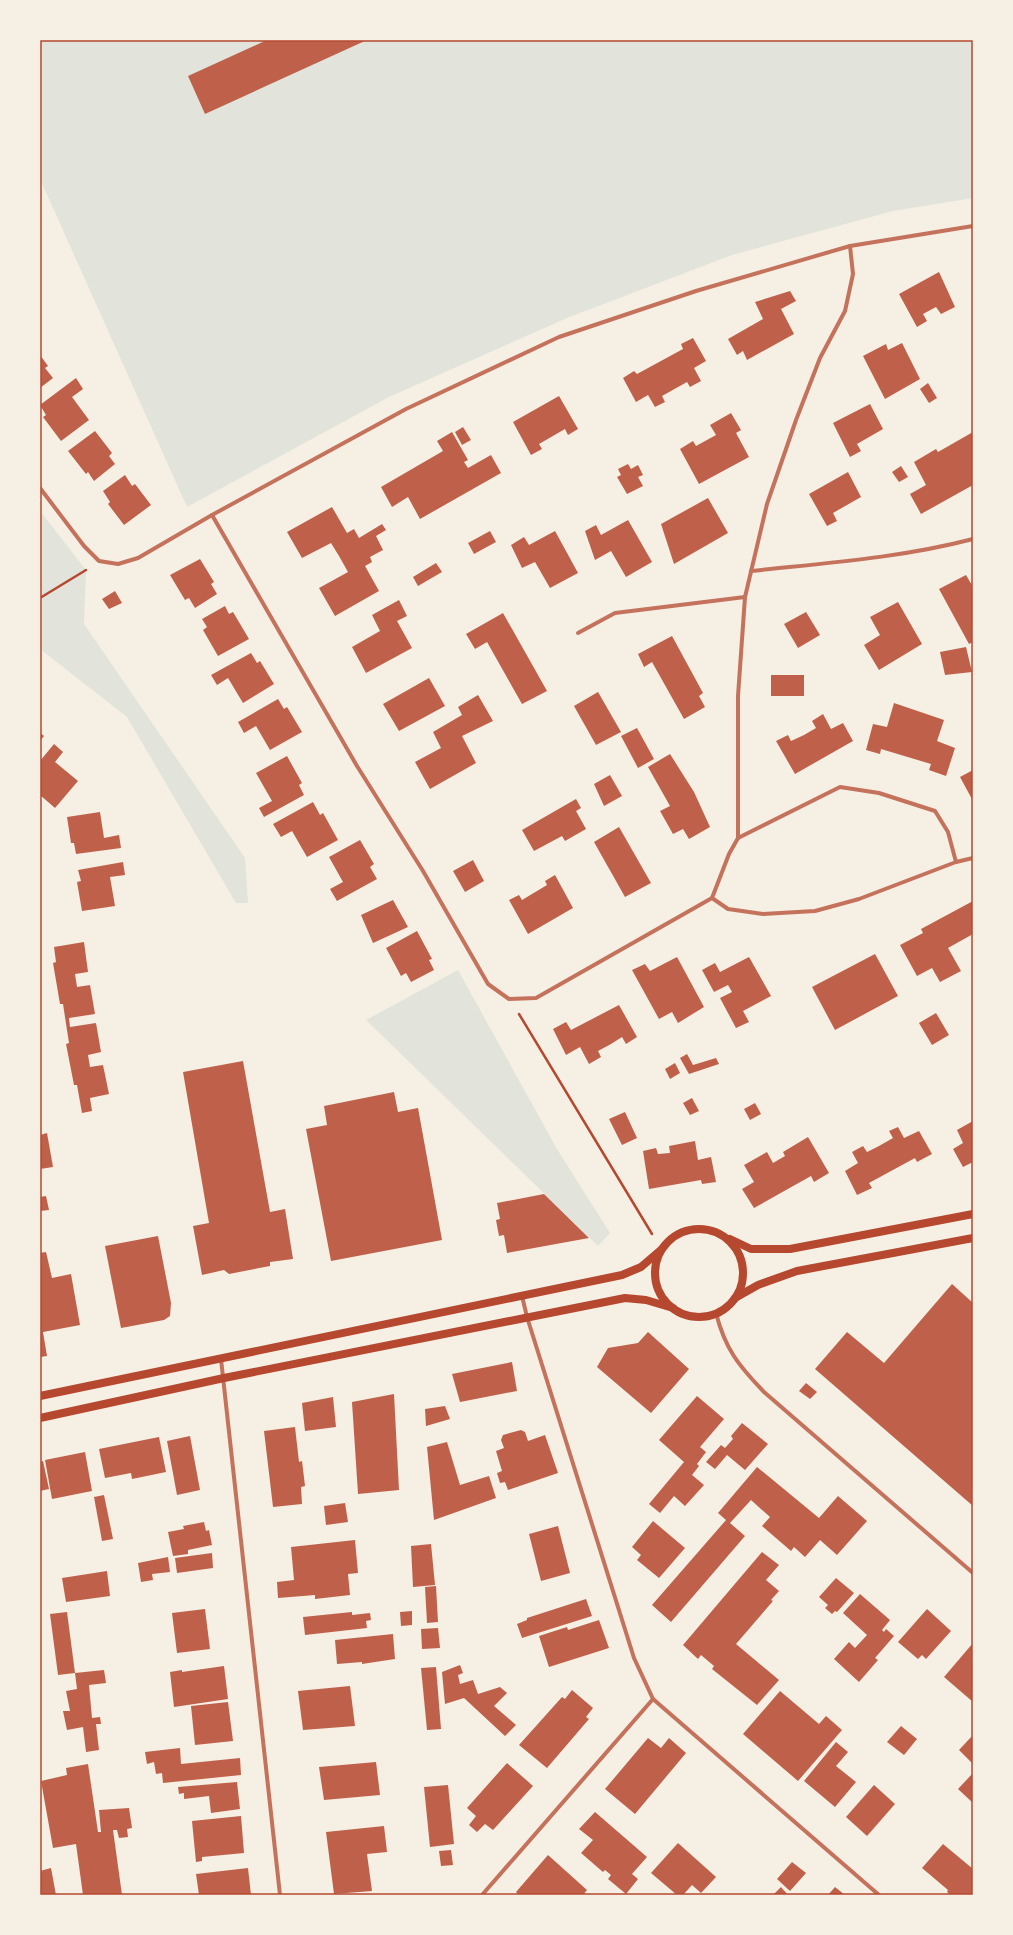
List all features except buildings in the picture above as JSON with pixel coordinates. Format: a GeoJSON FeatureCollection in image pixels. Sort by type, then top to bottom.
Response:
{"type":"FeatureCollection","features":[{"type":"Feature","properties":{"kind":"main road"},"geometry":{"type":"LineString","coordinates":[[40,1396],[221,1357],[622,1275],[641,1267],[671,1239],[682,1232],[696,1229],[709,1230],[751,1249],[790,1249],[973,1214]]}},
{"type":"Feature","properties":{"kind":"main road"},"geometry":{"type":"LineString","coordinates":[[40,1418],[224,1378],[625,1298],[646,1300],[694,1316],[705,1316],[716,1313],[727,1307],[735,1298],[741,1285],[743,1271],[740,1257],[733,1244],[722,1235]]}},
{"type":"Feature","properties":{"kind":"main road"},"geometry":{"type":"LineString","coordinates":[[735,1298],[758,1285],[797,1271],[973,1238]]}},
{"type":"Feature","properties":{"kind":"main road"},"geometry":{"type":"LineString","coordinates":[[662,1249],[656,1261],[655,1274],[657,1287],[664,1299],[673,1308]]}},
{"type":"Feature","properties":{"kind":"street"},"geometry":{"type":"LineString","coordinates":[[40,488],[84,546],[99,561],[118,564],[138,558],[212,515],[406,409],[559,337],[696,291],[850,246],[973,226]]}},
{"type":"Feature","properties":{"kind":"street"},"geometry":{"type":"LineString","coordinates":[[212,515],[356,766],[423,871],[488,984],[509,999],[536,998],[712,898],[729,854],[738,838],[738,696],[745,597],[767,504],[796,420],[820,358],[845,311],[853,274],[850,246]]}},
{"type":"Feature","properties":{"kind":"street"},"geometry":{"type":"LineString","coordinates":[[751,571],[868,559],[937,548],[973,539]]}},
{"type":"Feature","properties":{"kind":"street"},"geometry":{"type":"LineString","coordinates":[[578,633],[615,613],[745,597]]}},
{"type":"Feature","properties":{"kind":"street"},"geometry":{"type":"LineString","coordinates":[[738,838],[840,787],[879,793],[935,811],[948,832],[956,862]]}},
{"type":"Feature","properties":{"kind":"street"},"geometry":{"type":"LineString","coordinates":[[712,898],[728,909],[763,914],[815,910],[859,899],[956,862],[973,858]]}},
{"type":"Feature","properties":{"kind":"street"},"geometry":{"type":"LineString","coordinates":[[522,1296],[527,1317],[634,1658],[653,1699],[879,1895]]}},
{"type":"Feature","properties":{"kind":"street"},"geometry":{"type":"LineString","coordinates":[[716,1313],[729,1351],[743,1370],[764,1392],[973,1573]]}},
{"type":"Feature","properties":{"kind":"street"},"geometry":{"type":"LineString","coordinates":[[221,1357],[280,1895]]}},
{"type":"Feature","properties":{"kind":"street"},"geometry":{"type":"LineString","coordinates":[[482,1895],[653,1699]]}},
{"type":"Feature","properties":{"kind":"path"},"geometry":{"type":"LineString","coordinates":[[40,598],[72,580],[99,561]]}},
{"type":"Feature","properties":{"kind":"path"},"geometry":{"type":"LineString","coordinates":[[509,999],[662,1249]]}},
{"type":"Feature","properties":{"kind":"shaded area"},"geometry":{"type":"Polygon","coordinates":[[[40,40],[973,40],[973,198],[893,211],[732,255],[567,318],[389,397],[187,507],[40,179],[40,40]]]}},
{"type":"Feature","properties":{"kind":"shaded area"},"geometry":{"type":"Polygon","coordinates":[[[40,511],[86,570],[84,624],[245,858],[248,903],[236,903],[127,717],[40,649],[40,511]]]}},
{"type":"Feature","properties":{"kind":"shaded area"},"geometry":{"type":"Polygon","coordinates":[[[458,970],[557,1149],[610,1233],[598,1246],[366,1020],[458,970]]]}}]}
